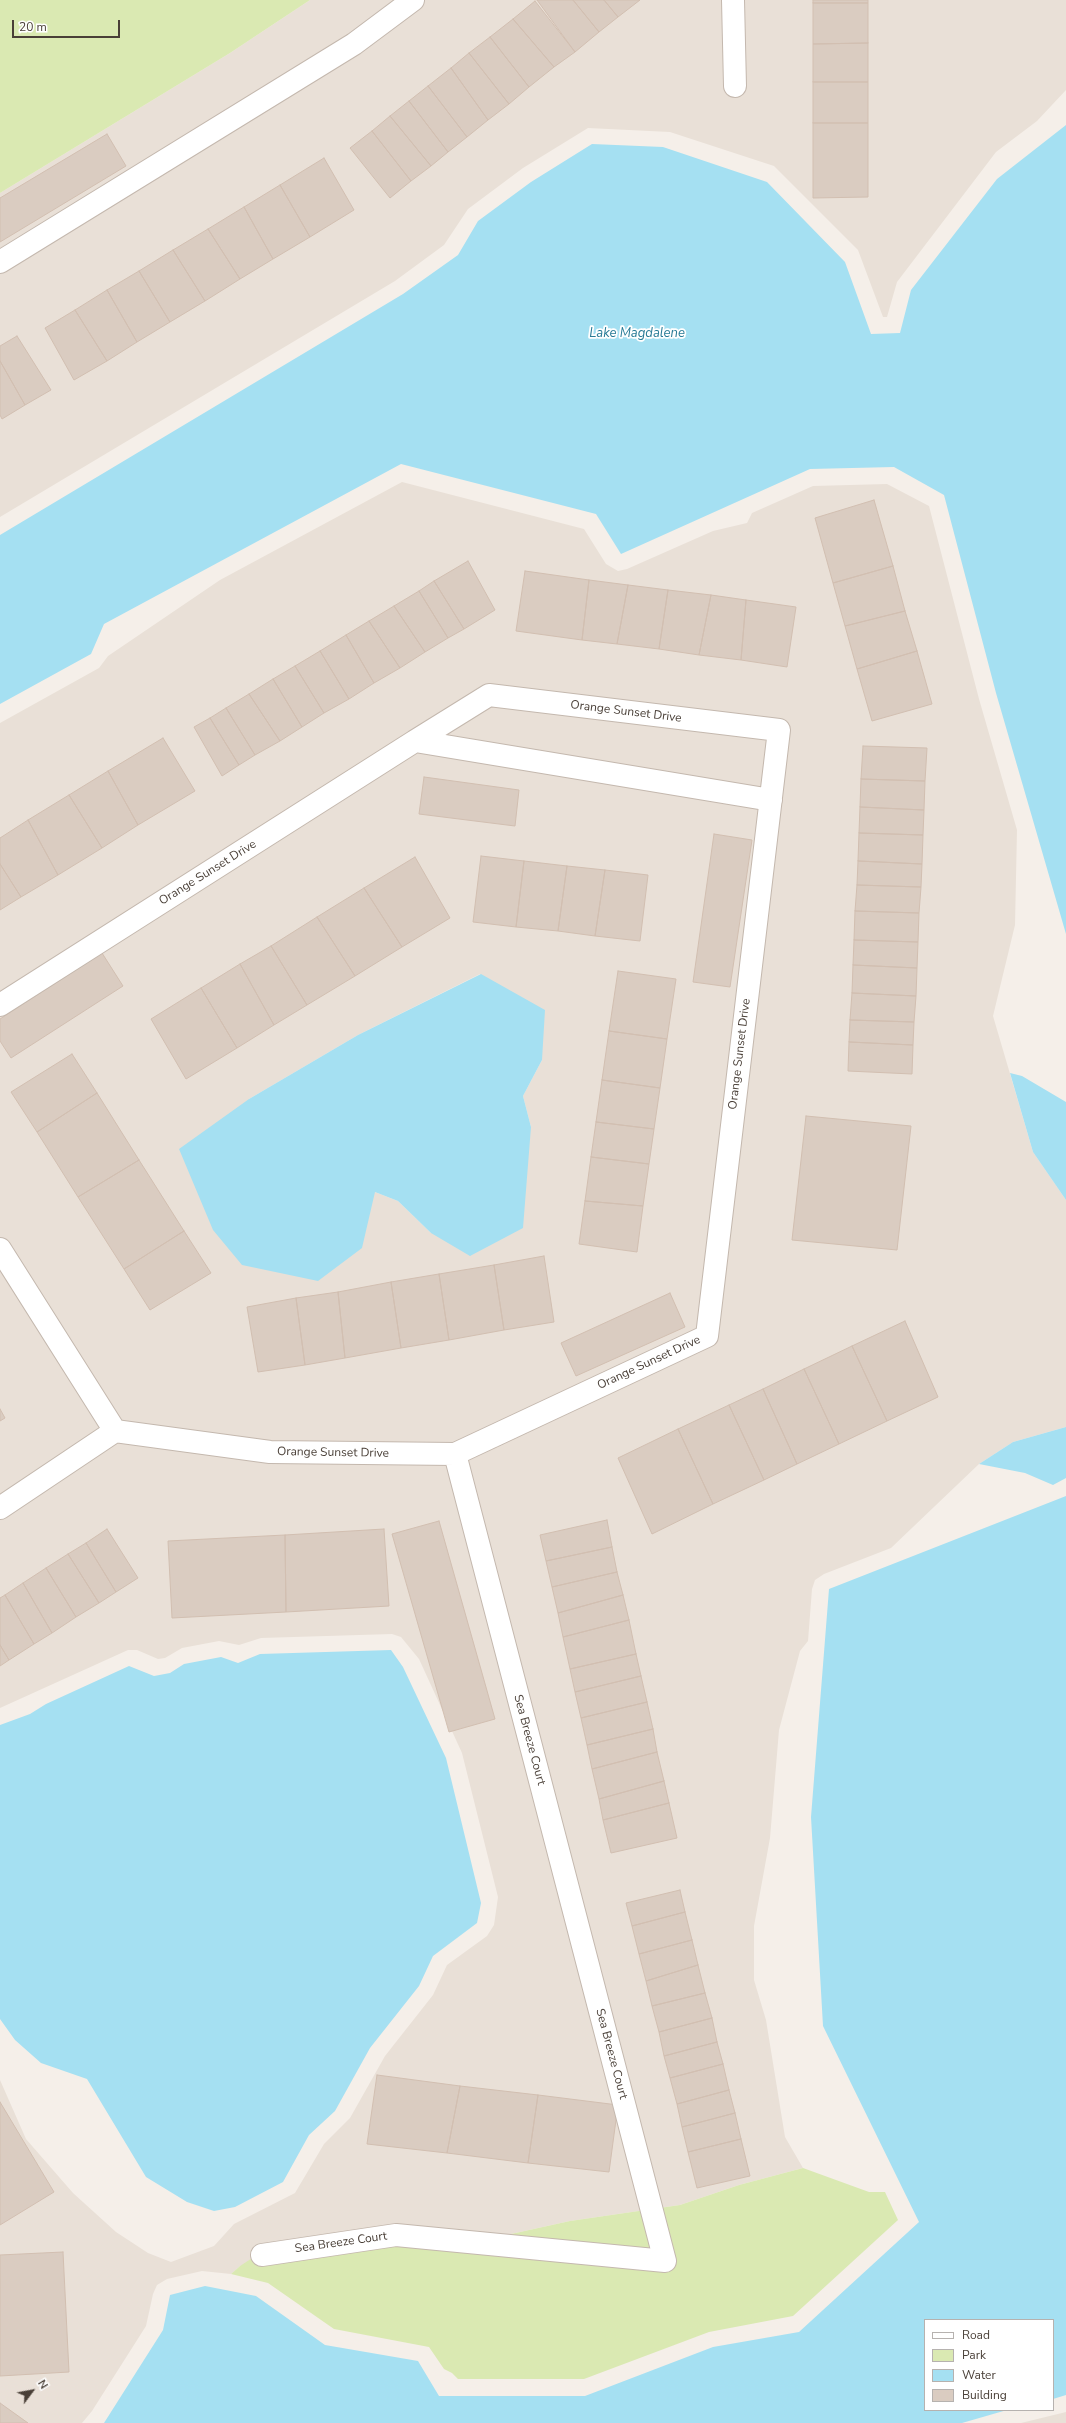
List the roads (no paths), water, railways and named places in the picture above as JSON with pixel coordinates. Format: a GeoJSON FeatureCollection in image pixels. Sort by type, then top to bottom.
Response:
{"type":"FeatureCollection","features":[{"type":"Feature","properties":{"kind":"street"},"geometry":{"type":"LineString","coordinates":[[0,262],[354,44],[413,0]]}},
{"type":"Feature","properties":{"kind":"street"},"geometry":{"type":"LineString","coordinates":[[733,0],[735,86]]}},
{"type":"Feature","properties":{"kind":"street","name":"Orange Sunset Drive"},"geometry":{"type":"LineString","coordinates":[[0,1004],[489,695],[779,730],[707,1336],[454,1454],[270,1452],[115,1431]]}},
{"type":"Feature","properties":{"kind":"street"},"geometry":{"type":"LineString","coordinates":[[416,741],[770,800]]}},
{"type":"Feature","properties":{"kind":"street"},"geometry":{"type":"LineString","coordinates":[[0,1249],[115,1431],[0,1508]]}},
{"type":"Feature","properties":{"kind":"street","name":"Sea Breeze Court"},"geometry":{"type":"LineString","coordinates":[[262,2255],[396,2236],[665,2261],[454,1454]]}},
{"type":"Feature","properties":{"kind":"water","name":"Lake Magdalene"},"geometry":{"type":"Polygon","coordinates":[[[1066,125],[1066,934],[996,693],[944,495],[894,467],[810,469],[621,554],[596,514],[401,464],[104,624],[91,654],[0,704],[0,535],[403,294],[458,255],[478,221],[531,182],[592,144],[663,147],[767,182],[845,262],[871,334],[900,333],[911,290],[997,179],[1066,125]]]}},
{"type":"Feature","properties":{"kind":"water"},"geometry":{"type":"Polygon","coordinates":[[[481,974],[545,1010],[542,1060],[523,1096],[531,1127],[523,1228],[470,1256],[431,1233],[398,1201],[375,1192],[362,1248],[318,1281],[242,1265],[213,1230],[179,1149],[249,1099],[358,1035],[481,974]]]}},
{"type":"Feature","properties":{"kind":"water"},"geometry":{"type":"Polygon","coordinates":[[[1010,1073],[1022,1076],[1066,1102],[1066,1200],[1033,1152],[1010,1073]]]}},
{"type":"Feature","properties":{"kind":"water"},"geometry":{"type":"Polygon","coordinates":[[[1066,1427],[1066,1478],[1053,1485],[1025,1473],[979,1464],[1013,1442],[1066,1427]]]}},
{"type":"Feature","properties":{"kind":"water"},"geometry":{"type":"Polygon","coordinates":[[[1066,1496],[1066,2395],[1054,2399],[1054,2319],[924,2319],[924,2411],[1004,2411],[962,2423],[104,2423],[163,2330],[170,2295],[205,2286],[256,2296],[325,2345],[418,2361],[439,2396],[585,2396],[713,2347],[799,2332],[919,2222],[823,2026],[811,1817],[829,1589],[1066,1496]]]}},
{"type":"Feature","properties":{"kind":"water"},"geometry":{"type":"Polygon","coordinates":[[[391,1650],[403,1667],[446,1758],[481,1903],[477,1923],[433,1956],[419,1986],[370,2048],[335,2111],[309,2135],[283,2182],[235,2207],[214,2211],[187,2202],[146,2177],[87,2079],[41,2063],[15,2040],[0,2019],[0,1725],[30,1714],[46,1704],[129,1666],[154,1676],[170,1673],[184,1664],[221,1657],[238,1663],[260,1654],[391,1650]]]}}]}
